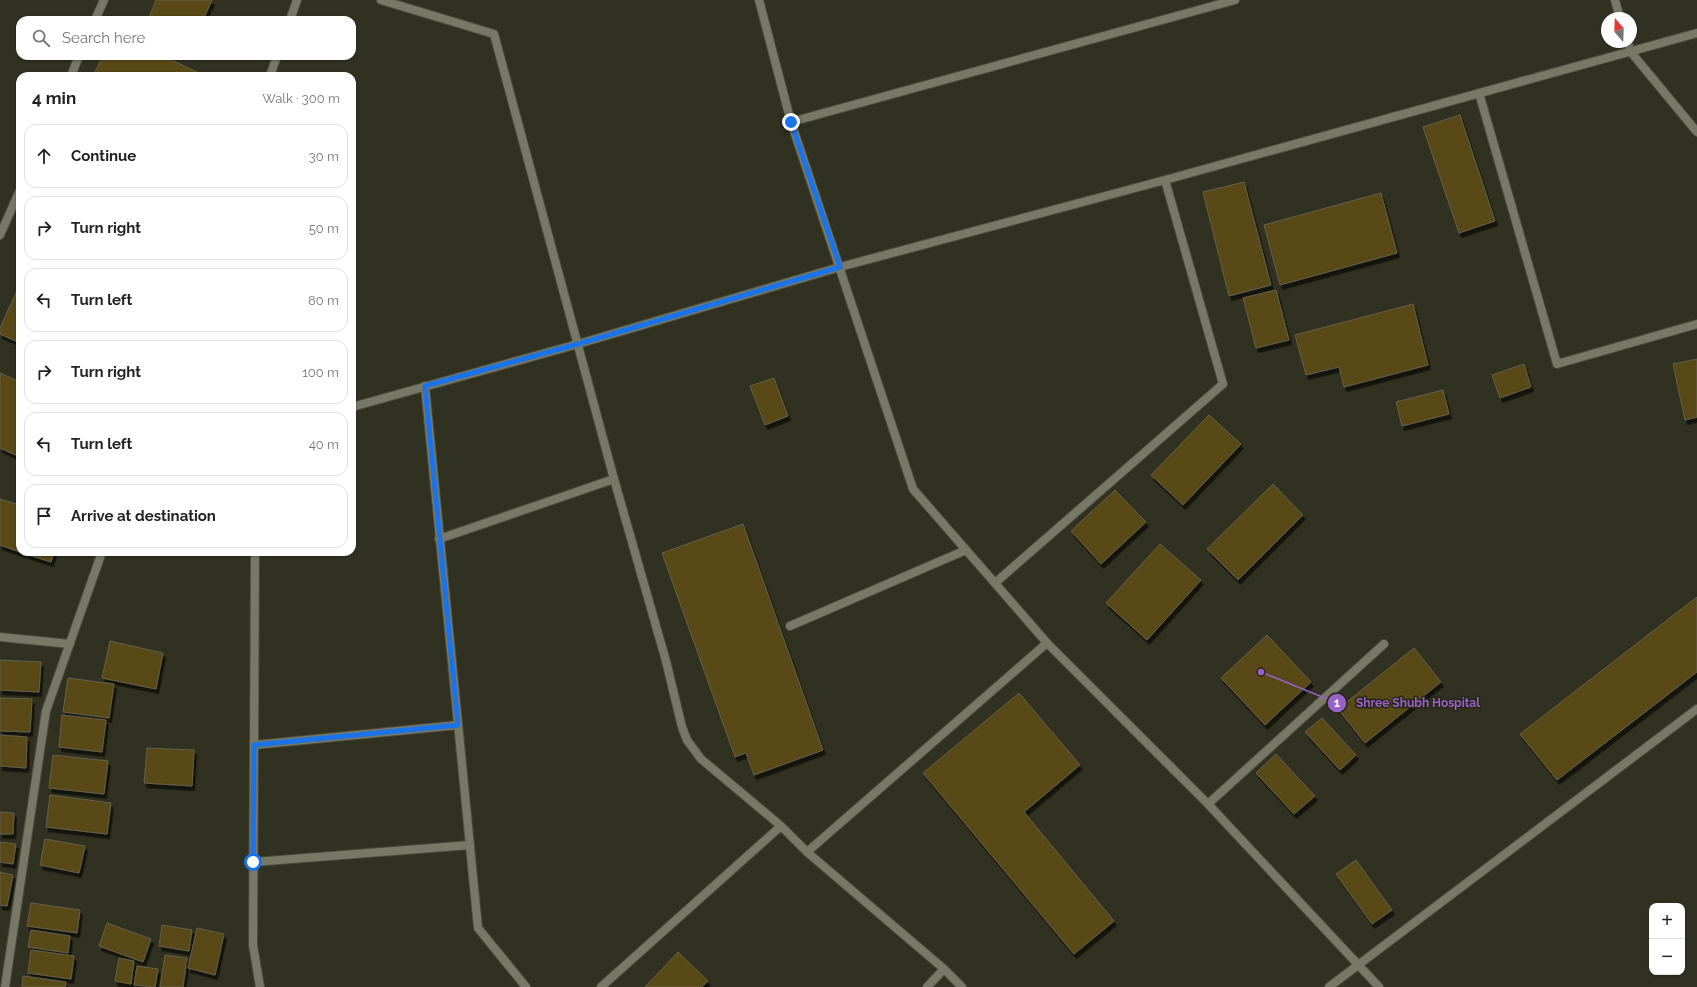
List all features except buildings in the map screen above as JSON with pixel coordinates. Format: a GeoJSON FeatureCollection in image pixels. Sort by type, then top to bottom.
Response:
{"type":"FeatureCollection","features":[{"type":"Feature","properties":{"kind":"street"},"geometry":{"type":"LineString","coordinates":[[98,16],[104,0]]}},
{"type":"Feature","properties":{"kind":"street"},"geometry":{"type":"LineString","coordinates":[[291,16],[297,0]]}},
{"type":"Feature","properties":{"kind":"street"},"geometry":{"type":"LineString","coordinates":[[381,0],[494,34],[614,479],[666,661],[682,727],[687,740],[701,759],[781,826],[807,852],[944,969],[962,987]]}},
{"type":"Feature","properties":{"kind":"street"},"geometry":{"type":"LineString","coordinates":[[759,0],[791,122],[913,489],[1047,643],[1208,804],[1379,987]]}},
{"type":"Feature","properties":{"kind":"street"},"geometry":{"type":"LineString","coordinates":[[791,122],[1236,0]]}},
{"type":"Feature","properties":{"kind":"street"},"geometry":{"type":"LineString","coordinates":[[1615,0],[1618,12]]}},
{"type":"Feature","properties":{"kind":"street"},"geometry":{"type":"LineString","coordinates":[[356,406],[578,344],[840,267],[1165,180],[1630,52],[1697,32]]}},
{"type":"Feature","properties":{"kind":"street"},"geometry":{"type":"LineString","coordinates":[[1629,48],[1630,52],[1697,132]]}},
{"type":"Feature","properties":{"kind":"street"},"geometry":{"type":"LineString","coordinates":[[73,72],[78,60]]}},
{"type":"Feature","properties":{"kind":"street"},"geometry":{"type":"LineString","coordinates":[[271,72],[276,60]]}},
{"type":"Feature","properties":{"kind":"street"},"geometry":{"type":"LineString","coordinates":[[1479,93],[1556,364],[1697,324]]}},
{"type":"Feature","properties":{"kind":"street"},"geometry":{"type":"LineString","coordinates":[[995,583],[1223,384],[1165,180]]}},
{"type":"Feature","properties":{"kind":"street"},"geometry":{"type":"LineString","coordinates":[[0,235],[16,199]]}},
{"type":"Feature","properties":{"kind":"street"},"geometry":{"type":"LineString","coordinates":[[425,386],[478,928],[526,987]]}},
{"type":"Feature","properties":{"kind":"street"},"geometry":{"type":"LineString","coordinates":[[440,539],[614,479]]}},
{"type":"Feature","properties":{"kind":"street"},"geometry":{"type":"LineString","coordinates":[[790,626],[966,550]]}},
{"type":"Feature","properties":{"kind":"street"},"geometry":{"type":"LineString","coordinates":[[5,987],[46,711],[101,556]]}},
{"type":"Feature","properties":{"kind":"street"},"geometry":{"type":"LineString","coordinates":[[255,556],[253,945],[260,987]]}},
{"type":"Feature","properties":{"kind":"street"},"geometry":{"type":"LineString","coordinates":[[0,637],[70,644]]}},
{"type":"Feature","properties":{"kind":"street"},"geometry":{"type":"LineString","coordinates":[[807,852],[1047,643]]}},
{"type":"Feature","properties":{"kind":"street"},"geometry":{"type":"LineString","coordinates":[[1208,804],[1384,644]]}},
{"type":"Feature","properties":{"kind":"street"},"geometry":{"type":"LineString","coordinates":[[1329,987],[1697,709]]}},
{"type":"Feature","properties":{"kind":"street"},"geometry":{"type":"LineString","coordinates":[[254,745],[458,725]]}},
{"type":"Feature","properties":{"kind":"street"},"geometry":{"type":"LineString","coordinates":[[601,987],[781,826]]}},
{"type":"Feature","properties":{"kind":"street"},"geometry":{"type":"LineString","coordinates":[[253,862],[470,845]]}},
{"type":"Feature","properties":{"kind":"street"},"geometry":{"type":"LineString","coordinates":[[927,987],[944,969]]}},
{"type":"Feature","properties":{"kind":"place","name":"Shree Shubh Hospital"},"geometry":{"type":"Point","coordinates":[1261,672]}},
{"type":"Feature","properties":{"kind":"route"},"geometry":{"type":"LineString","coordinates":[[253,862],[254,745],[458,725],[425,386],[578,344],[840,267],[791,122]]}}]}
